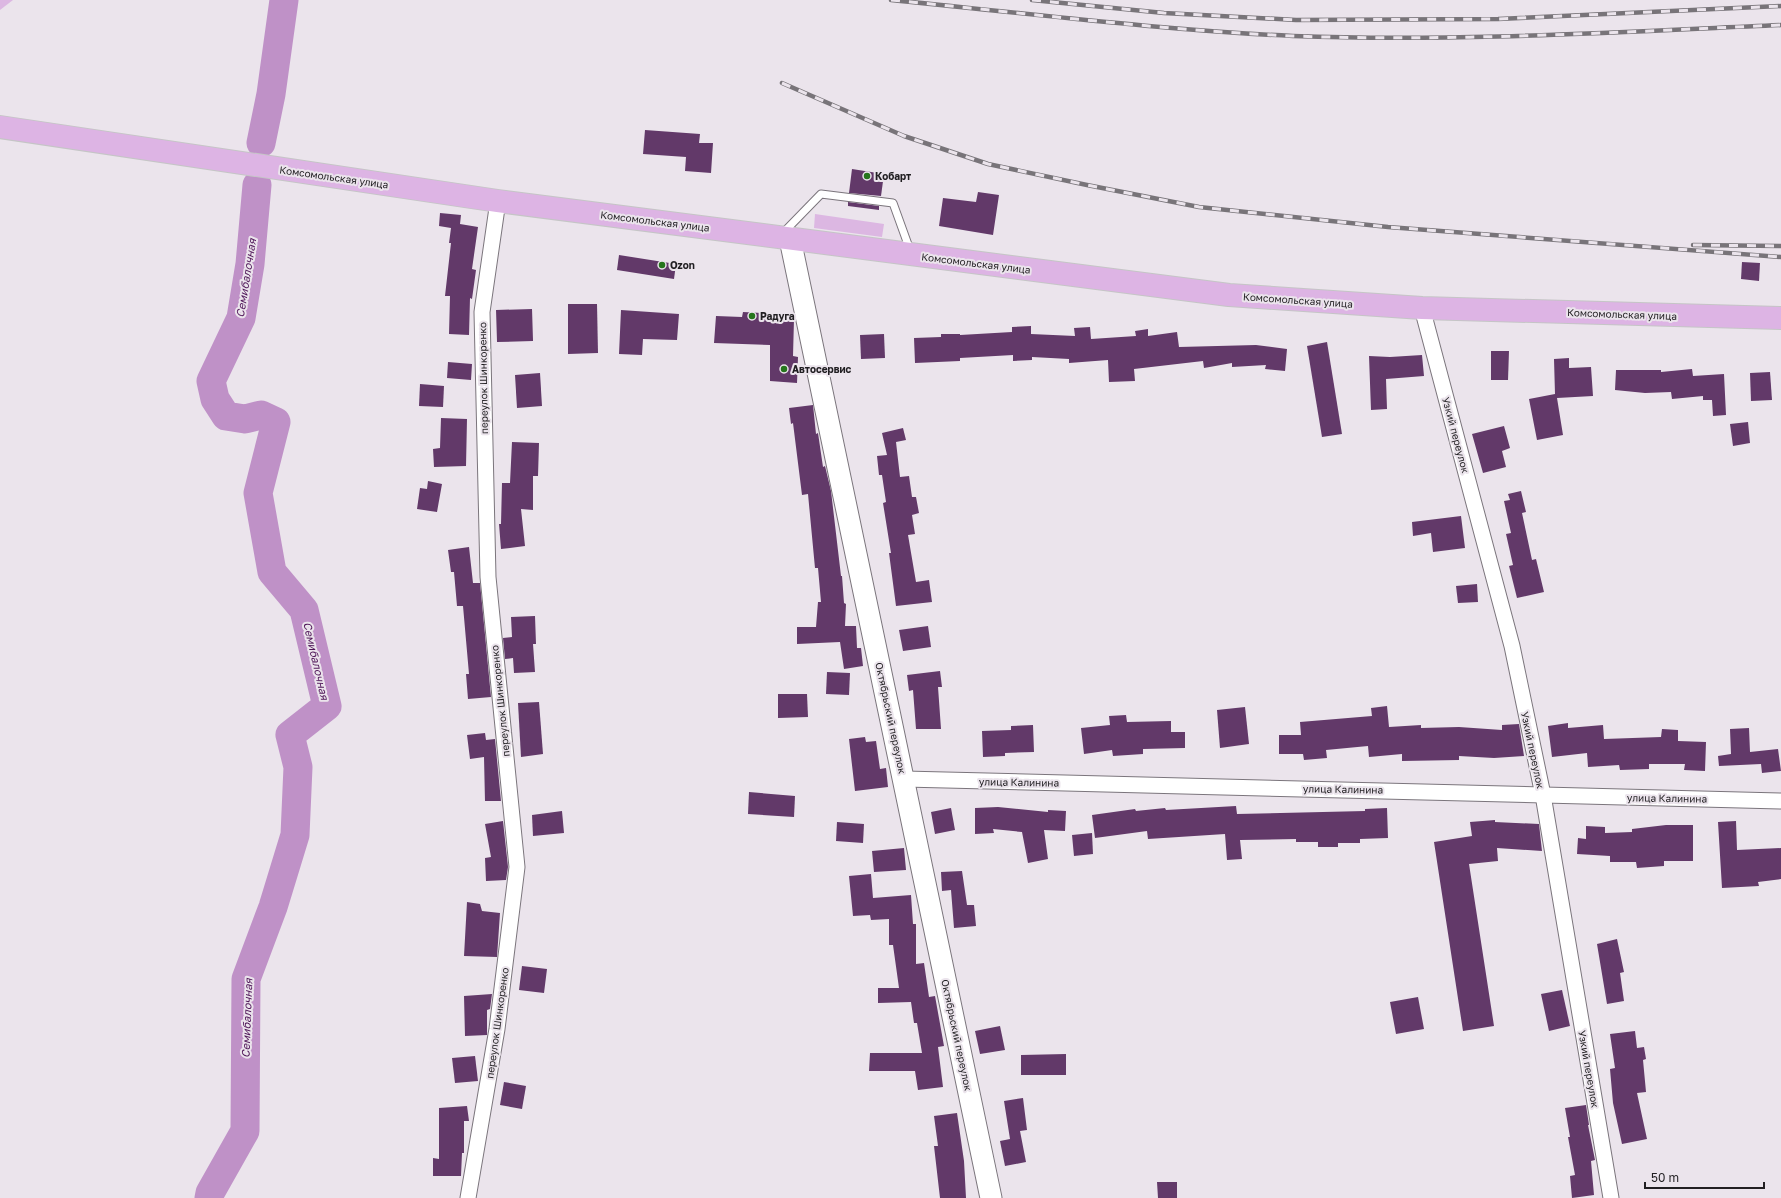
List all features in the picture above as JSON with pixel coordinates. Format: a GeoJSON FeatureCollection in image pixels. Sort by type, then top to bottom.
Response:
{"type":"FeatureCollection","features":[{"type":"Feature","properties":{"kind":"main road","name":"Комсомольская улица"},"geometry":{"type":"LineString","coordinates":[[0,127],[498,201],[1229,295],[1422,308],[1781,318]]}},
{"type":"Feature","properties":{"kind":"street","name":"переулок Шинкоренко"},"geometry":{"type":"LineString","coordinates":[[468,1198],[497,1029],[517,867],[488,577],[482,312],[498,201]]}},
{"type":"Feature","properties":{"kind":"street","name":"Октябрьский переулок"},"geometry":{"type":"LineString","coordinates":[[784,238],[904,779],[991,1198]]}},
{"type":"Feature","properties":{"kind":"street","name":"Узкий переулок"},"geometry":{"type":"LineString","coordinates":[[1422,308],[1512,646],[1543,795],[1611,1198]]}},
{"type":"Feature","properties":{"kind":"street","name":"улица Калинина"},"geometry":{"type":"LineString","coordinates":[[904,779],[1781,801]]}},
{"type":"Feature","properties":{"kind":"lane"},"geometry":{"type":"LineString","coordinates":[[784,238],[821,194],[893,203],[911,254]]}},
{"type":"Feature","properties":{"kind":"shaded area"},"geometry":{"type":"Polygon","coordinates":[[[0,0],[13,0],[0,10],[0,0]]]}},
{"type":"Feature","properties":{"kind":"shaded area"},"geometry":{"type":"Polygon","coordinates":[[[815,214],[884,224],[882,237],[814,228],[815,214]]]}},
{"type":"Feature","properties":{"kind":"building"},"geometry":{"type":"Polygon","coordinates":[[[645,130],[700,134],[699,143],[713,143],[711,173],[685,171],[686,157],[643,154],[645,130]]]}},
{"type":"Feature","properties":{"kind":"building"},"geometry":{"type":"Polygon","coordinates":[[[852,169],[884,174],[881,196],[849,193],[852,169]]]}},
{"type":"Feature","properties":{"kind":"building"},"geometry":{"type":"Polygon","coordinates":[[[978,192],[999,195],[993,235],[939,226],[943,198],[976,202],[978,192]]]}},
{"type":"Feature","properties":{"kind":"building"},"geometry":{"type":"Polygon","coordinates":[[[848,202],[879,206],[879,210],[848,206],[848,202]]]}},
{"type":"Feature","properties":{"kind":"building"},"geometry":{"type":"Polygon","coordinates":[[[440,213],[461,215],[460,224],[478,227],[472,269],[476,270],[472,299],[470,298],[469,335],[449,334],[450,296],[445,296],[451,243],[449,243],[451,228],[439,226],[440,213]]]}},
{"type":"Feature","properties":{"kind":"building"},"geometry":{"type":"Polygon","coordinates":[[[619,255],[676,264],[674,279],[617,270],[619,255]]]}},
{"type":"Feature","properties":{"kind":"building"},"geometry":{"type":"Polygon","coordinates":[[[1742,262],[1760,263],[1759,281],[1741,279],[1742,262]]]}},
{"type":"Feature","properties":{"kind":"building"},"geometry":{"type":"Polygon","coordinates":[[[568,304],[597,304],[598,353],[568,354],[568,304]]]}},
{"type":"Feature","properties":{"kind":"building"},"geometry":{"type":"Polygon","coordinates":[[[532,309],[533,341],[497,342],[496,310],[532,309]]]}},
{"type":"Feature","properties":{"kind":"building"},"geometry":{"type":"Polygon","coordinates":[[[621,310],[679,314],[677,340],[643,339],[642,355],[619,354],[621,310]]]}},
{"type":"Feature","properties":{"kind":"building"},"geometry":{"type":"Polygon","coordinates":[[[743,312],[762,313],[762,317],[794,319],[793,356],[798,357],[797,383],[770,381],[770,345],[714,343],[716,316],[742,317],[743,312]]]}},
{"type":"Feature","properties":{"kind":"building"},"geometry":{"type":"Polygon","coordinates":[[[1031,326],[1031,334],[1075,336],[1074,328],[1090,327],[1091,339],[1136,336],[1135,331],[1148,329],[1148,336],[1177,332],[1179,347],[1256,345],[1287,349],[1285,371],[1265,369],[1266,365],[1232,367],[1232,363],[1204,368],[1203,361],[1134,369],[1135,381],[1109,382],[1108,360],[1069,363],[1069,359],[1032,357],[1032,360],[1013,361],[1013,355],[960,358],[960,361],[915,363],[914,338],[941,337],[941,334],[960,335],[1012,332],[1012,327],[1031,326]]]}},
{"type":"Feature","properties":{"kind":"building"},"geometry":{"type":"Polygon","coordinates":[[[884,334],[885,358],[861,359],[860,335],[884,334]]]}},
{"type":"Feature","properties":{"kind":"building"},"geometry":{"type":"Polygon","coordinates":[[[1327,342],[1342,434],[1322,437],[1307,346],[1327,342]]]}},
{"type":"Feature","properties":{"kind":"building"},"geometry":{"type":"Polygon","coordinates":[[[1491,351],[1509,351],[1508,380],[1491,380],[1491,351]]]}},
{"type":"Feature","properties":{"kind":"building"},"geometry":{"type":"Polygon","coordinates":[[[1422,355],[1424,376],[1386,379],[1387,409],[1371,410],[1369,356],[1390,357],[1422,355]]]}},
{"type":"Feature","properties":{"kind":"building"},"geometry":{"type":"Polygon","coordinates":[[[1569,358],[1569,368],[1591,367],[1593,396],[1557,398],[1563,435],[1537,440],[1529,399],[1555,394],[1554,359],[1569,358]]]}},
{"type":"Feature","properties":{"kind":"building"},"geometry":{"type":"Polygon","coordinates":[[[448,362],[472,364],[471,380],[447,378],[448,362]]]}},
{"type":"Feature","properties":{"kind":"building"},"geometry":{"type":"Polygon","coordinates":[[[1692,369],[1693,376],[1724,374],[1726,415],[1713,416],[1712,400],[1703,400],[1703,396],[1672,399],[1671,392],[1645,393],[1615,390],[1616,370],[1661,370],[1661,372],[1692,369]]]}},
{"type":"Feature","properties":{"kind":"building"},"geometry":{"type":"Polygon","coordinates":[[[1770,372],[1772,400],[1751,401],[1750,373],[1770,372]]]}},
{"type":"Feature","properties":{"kind":"building"},"geometry":{"type":"Polygon","coordinates":[[[540,373],[542,406],[517,408],[515,375],[540,373]]]}},
{"type":"Feature","properties":{"kind":"building"},"geometry":{"type":"Polygon","coordinates":[[[420,384],[444,386],[443,407],[419,406],[420,384]]]}},
{"type":"Feature","properties":{"kind":"building"},"geometry":{"type":"Polygon","coordinates":[[[813,405],[816,434],[818,433],[823,467],[825,466],[831,491],[844,603],[846,604],[845,626],[856,626],[857,648],[861,648],[863,666],[844,669],[840,642],[797,644],[797,627],[816,627],[818,602],[821,602],[818,568],[815,568],[808,494],[802,495],[793,423],[791,424],[789,408],[813,405]]]}},
{"type":"Feature","properties":{"kind":"building"},"geometry":{"type":"Polygon","coordinates":[[[441,418],[467,419],[466,466],[434,467],[433,449],[440,448],[441,418]]]}},
{"type":"Feature","properties":{"kind":"building"},"geometry":{"type":"Polygon","coordinates":[[[1748,422],[1750,443],[1733,446],[1730,424],[1748,422]]]}},
{"type":"Feature","properties":{"kind":"building"},"geometry":{"type":"Polygon","coordinates":[[[1504,426],[1510,448],[1502,451],[1506,467],[1483,473],[1472,434],[1504,426]]]}},
{"type":"Feature","properties":{"kind":"building"},"geometry":{"type":"Polygon","coordinates":[[[903,428],[906,440],[896,442],[900,477],[909,476],[912,497],[916,497],[919,513],[912,515],[915,534],[908,535],[916,582],[929,580],[932,602],[896,606],[889,553],[891,553],[883,503],[886,502],[882,475],[879,475],[877,456],[887,455],[882,433],[903,428]]]}},
{"type":"Feature","properties":{"kind":"building"},"geometry":{"type":"Polygon","coordinates":[[[512,442],[539,443],[538,476],[533,476],[533,510],[521,509],[525,546],[501,549],[499,524],[501,524],[502,483],[510,483],[512,442]]]}},
{"type":"Feature","properties":{"kind":"building"},"geometry":{"type":"Polygon","coordinates":[[[428,481],[442,484],[437,512],[417,509],[420,488],[427,489],[428,481]]]}},
{"type":"Feature","properties":{"kind":"building"},"geometry":{"type":"Polygon","coordinates":[[[1521,491],[1526,512],[1522,513],[1532,560],[1536,559],[1544,592],[1517,598],[1509,566],[1513,565],[1506,534],[1511,533],[1504,501],[1510,500],[1508,494],[1521,491]]]}},
{"type":"Feature","properties":{"kind":"building"},"geometry":{"type":"Polygon","coordinates":[[[1461,516],[1465,548],[1433,552],[1431,533],[1413,536],[1412,522],[1461,516]]]}},
{"type":"Feature","properties":{"kind":"building"},"geometry":{"type":"Polygon","coordinates":[[[469,547],[473,583],[480,583],[491,697],[468,699],[466,674],[469,674],[463,606],[457,606],[454,572],[451,572],[448,550],[469,547]]]}},
{"type":"Feature","properties":{"kind":"building"},"geometry":{"type":"Polygon","coordinates":[[[1477,584],[1478,602],[1458,603],[1456,586],[1477,584]]]}},
{"type":"Feature","properties":{"kind":"building"},"geometry":{"type":"Polygon","coordinates":[[[535,616],[536,644],[533,644],[535,672],[514,673],[513,658],[505,659],[503,638],[512,637],[511,617],[535,616]]]}},
{"type":"Feature","properties":{"kind":"building"},"geometry":{"type":"Polygon","coordinates":[[[928,626],[931,647],[903,651],[899,630],[928,626]]]}},
{"type":"Feature","properties":{"kind":"building"},"geometry":{"type":"Polygon","coordinates":[[[940,671],[942,687],[938,687],[941,729],[916,729],[913,690],[909,691],[907,675],[940,671]]]}},
{"type":"Feature","properties":{"kind":"building"},"geometry":{"type":"Polygon","coordinates":[[[827,672],[850,673],[849,695],[826,694],[827,672]]]}},
{"type":"Feature","properties":{"kind":"building"},"geometry":{"type":"Polygon","coordinates":[[[778,694],[807,694],[808,717],[778,718],[778,694]]]}},
{"type":"Feature","properties":{"kind":"building"},"geometry":{"type":"Polygon","coordinates":[[[539,702],[543,754],[521,757],[518,703],[539,702]]]}},
{"type":"Feature","properties":{"kind":"building"},"geometry":{"type":"Polygon","coordinates":[[[1387,706],[1389,727],[1421,725],[1421,728],[1459,727],[1502,730],[1502,725],[1519,724],[1524,756],[1494,758],[1459,756],[1459,760],[1402,761],[1402,754],[1369,757],[1368,746],[1326,750],[1327,758],[1304,760],[1303,754],[1279,754],[1279,735],[1301,735],[1300,722],[1372,716],[1371,708],[1387,706]]]}},
{"type":"Feature","properties":{"kind":"building"},"geometry":{"type":"Polygon","coordinates":[[[1245,707],[1249,744],[1220,748],[1217,710],[1245,707]]]}},
{"type":"Feature","properties":{"kind":"building"},"geometry":{"type":"Polygon","coordinates":[[[1126,715],[1127,722],[1171,721],[1171,732],[1185,732],[1185,748],[1143,749],[1143,754],[1113,756],[1112,750],[1084,754],[1081,728],[1110,725],[1109,716],[1126,715]]]}},
{"type":"Feature","properties":{"kind":"building"},"geometry":{"type":"Polygon","coordinates":[[[1568,723],[1568,728],[1603,725],[1604,739],[1661,737],[1662,729],[1678,730],[1678,741],[1706,742],[1705,771],[1684,770],[1685,764],[1649,764],[1649,769],[1620,770],[1619,765],[1588,767],[1587,753],[1552,757],[1548,726],[1568,723]]]}},
{"type":"Feature","properties":{"kind":"building"},"geometry":{"type":"Polygon","coordinates":[[[1033,725],[1034,752],[1005,753],[1005,756],[983,757],[982,731],[1011,730],[1011,726],[1033,725]]]}},
{"type":"Feature","properties":{"kind":"building"},"geometry":{"type":"Polygon","coordinates":[[[1749,728],[1750,752],[1778,749],[1781,771],[1762,773],[1761,764],[1719,766],[1718,756],[1731,754],[1730,729],[1749,728]]]}},
{"type":"Feature","properties":{"kind":"building"},"geometry":{"type":"Polygon","coordinates":[[[485,733],[486,740],[495,739],[501,801],[485,801],[484,757],[470,759],[467,735],[485,733]]]}},
{"type":"Feature","properties":{"kind":"building"},"geometry":{"type":"Polygon","coordinates":[[[865,737],[866,742],[876,741],[880,769],[886,768],[888,787],[855,791],[849,739],[865,737]]]}},
{"type":"Feature","properties":{"kind":"building"},"geometry":{"type":"Polygon","coordinates":[[[749,792],[795,796],[794,817],[748,814],[749,792]]]}},
{"type":"Feature","properties":{"kind":"building"},"geometry":{"type":"Polygon","coordinates":[[[1236,806],[1237,814],[1365,811],[1365,809],[1387,808],[1388,838],[1360,839],[1360,843],[1338,843],[1338,847],[1318,847],[1318,842],[1296,842],[1296,839],[1240,840],[1242,859],[1227,860],[1225,834],[1148,839],[1147,831],[1095,838],[1092,815],[1135,809],[1136,811],[1165,808],[1166,810],[1236,806]]]}},
{"type":"Feature","properties":{"kind":"building"},"geometry":{"type":"Polygon","coordinates":[[[998,807],[1048,812],[1048,810],[1066,811],[1065,831],[1044,830],[1048,859],[1028,863],[1022,832],[993,829],[994,833],[975,834],[975,808],[998,807]]]}},
{"type":"Feature","properties":{"kind":"building"},"geometry":{"type":"Polygon","coordinates":[[[951,808],[955,830],[935,834],[931,812],[951,808]]]}},
{"type":"Feature","properties":{"kind":"building"},"geometry":{"type":"Polygon","coordinates":[[[562,811],[564,833],[533,836],[532,815],[562,811]]]}},
{"type":"Feature","properties":{"kind":"building"},"geometry":{"type":"Polygon","coordinates":[[[1495,820],[1495,822],[1539,824],[1542,851],[1497,848],[1498,861],[1469,864],[1494,1026],[1463,1031],[1434,842],[1472,836],[1470,822],[1495,820]]]}},
{"type":"Feature","properties":{"kind":"building"},"geometry":{"type":"Polygon","coordinates":[[[503,821],[508,867],[506,880],[486,881],[485,858],[491,857],[485,824],[503,821]]]}},
{"type":"Feature","properties":{"kind":"building"},"geometry":{"type":"Polygon","coordinates":[[[1736,821],[1737,850],[1781,848],[1781,879],[1758,882],[1759,886],[1722,888],[1718,822],[1736,821]]]}},
{"type":"Feature","properties":{"kind":"building"},"geometry":{"type":"Polygon","coordinates":[[[837,822],[864,824],[863,843],[836,841],[837,822]]]}},
{"type":"Feature","properties":{"kind":"building"},"geometry":{"type":"Polygon","coordinates":[[[1666,825],[1693,825],[1693,861],[1664,861],[1664,866],[1637,868],[1636,862],[1610,862],[1610,856],[1577,854],[1578,838],[1586,839],[1586,826],[1605,827],[1605,833],[1632,832],[1632,829],[1666,825]]]}},
{"type":"Feature","properties":{"kind":"building"},"geometry":{"type":"Polygon","coordinates":[[[1092,833],[1093,854],[1074,856],[1072,835],[1092,833]]]}},
{"type":"Feature","properties":{"kind":"building"},"geometry":{"type":"Polygon","coordinates":[[[904,848],[906,870],[874,872],[872,851],[904,848]]]}},
{"type":"Feature","properties":{"kind":"building"},"geometry":{"type":"Polygon","coordinates":[[[962,871],[967,905],[974,905],[976,926],[954,928],[951,890],[942,891],[941,872],[962,871]]]}},
{"type":"Feature","properties":{"kind":"building"},"geometry":{"type":"Polygon","coordinates":[[[871,874],[873,898],[911,895],[913,924],[916,924],[916,964],[924,963],[929,997],[935,996],[944,1046],[938,1047],[943,1087],[918,1090],[915,1071],[869,1071],[870,1053],[922,1053],[917,1023],[914,1023],[911,1002],[878,1003],[878,988],[899,988],[893,945],[889,945],[889,919],[871,920],[870,915],[853,916],[849,876],[871,874]]]}},
{"type":"Feature","properties":{"kind":"building"},"geometry":{"type":"Polygon","coordinates":[[[467,902],[480,904],[482,911],[500,913],[497,957],[464,956],[467,902]]]}},
{"type":"Feature","properties":{"kind":"building"},"geometry":{"type":"Polygon","coordinates":[[[1617,939],[1624,972],[1620,973],[1624,1001],[1607,1004],[1597,944],[1617,939]]]}},
{"type":"Feature","properties":{"kind":"building"},"geometry":{"type":"Polygon","coordinates":[[[522,966],[547,969],[544,993],[519,990],[522,966]]]}},
{"type":"Feature","properties":{"kind":"building"},"geometry":{"type":"Polygon","coordinates":[[[1562,990],[1570,1026],[1549,1031],[1541,994],[1562,990]]]}},
{"type":"Feature","properties":{"kind":"building"},"geometry":{"type":"Polygon","coordinates":[[[492,994],[490,1009],[487,1010],[487,1035],[465,1036],[464,996],[492,994]]]}},
{"type":"Feature","properties":{"kind":"building"},"geometry":{"type":"Polygon","coordinates":[[[1418,997],[1424,1029],[1396,1034],[1390,1002],[1418,997]]]}},
{"type":"Feature","properties":{"kind":"building"},"geometry":{"type":"Polygon","coordinates":[[[1000,1026],[1005,1050],[980,1054],[975,1031],[1000,1026]]]}},
{"type":"Feature","properties":{"kind":"building"},"geometry":{"type":"Polygon","coordinates":[[[1635,1031],[1637,1048],[1644,1047],[1646,1059],[1643,1060],[1646,1092],[1637,1093],[1647,1139],[1622,1144],[1613,1103],[1610,1069],[1615,1068],[1610,1034],[1635,1031]]]}},
{"type":"Feature","properties":{"kind":"building"},"geometry":{"type":"Polygon","coordinates":[[[1066,1054],[1066,1075],[1021,1075],[1021,1055],[1066,1054]]]}},
{"type":"Feature","properties":{"kind":"building"},"geometry":{"type":"Polygon","coordinates":[[[475,1056],[478,1081],[455,1083],[452,1058],[475,1056]]]}},
{"type":"Feature","properties":{"kind":"building"},"geometry":{"type":"Polygon","coordinates":[[[504,1082],[526,1086],[522,1109],[500,1105],[504,1082]]]}},
{"type":"Feature","properties":{"kind":"building"},"geometry":{"type":"Polygon","coordinates":[[[1023,1098],[1027,1130],[1020,1131],[1026,1162],[1005,1166],[1000,1141],[1010,1139],[1004,1101],[1023,1098]]]}},
{"type":"Feature","properties":{"kind":"building"},"geometry":{"type":"Polygon","coordinates":[[[1586,1105],[1588,1125],[1595,1160],[1591,1161],[1594,1195],[1572,1198],[1570,1176],[1575,1175],[1568,1137],[1570,1137],[1565,1108],[1586,1105]]]}},
{"type":"Feature","properties":{"kind":"building"},"geometry":{"type":"Polygon","coordinates":[[[467,1106],[469,1121],[464,1121],[464,1153],[462,1153],[461,1176],[433,1176],[433,1158],[439,1159],[439,1108],[467,1106]]]}},
{"type":"Feature","properties":{"kind":"building"},"geometry":{"type":"Polygon","coordinates":[[[957,1113],[964,1161],[966,1198],[940,1198],[934,1146],[938,1146],[934,1116],[957,1113]]]}},
{"type":"Feature","properties":{"kind":"building"},"geometry":{"type":"Polygon","coordinates":[[[1157,1182],[1177,1182],[1177,1198],[1158,1198],[1157,1182]]]}},
{"type":"Feature","properties":{"kind":"waterway","name":"Семибалочная"},"geometry":{"type":"LineString","coordinates":[[261,143],[271,94],[284,0]]}},
{"type":"Feature","properties":{"kind":"waterway","name":"Семибалочная"},"geometry":{"type":"LineString","coordinates":[[209,1198],[210,1193],[245,1131],[246,979],[273,907],[295,835],[298,767],[290,735],[327,706],[304,610],[272,572],[258,493],[276,422],[261,415],[245,419],[226,416],[215,399],[211,381],[241,318],[250,264],[257,185]]}},
{"type":"Feature","properties":{"kind":"railway"},"geometry":{"type":"LineString","coordinates":[[891,0],[1192,30],[1354,38],[1476,37],[1781,25]]}},
{"type":"Feature","properties":{"kind":"railway"},"geometry":{"type":"LineString","coordinates":[[1032,0],[1164,13],[1296,20],[1498,19],[1781,6]]}},
{"type":"Feature","properties":{"kind":"railway"},"geometry":{"type":"LineString","coordinates":[[782,83],[904,136],[988,164],[1199,207],[1388,227],[1781,257]]}},
{"type":"Feature","properties":{"kind":"railway"},"geometry":{"type":"LineString","coordinates":[[1693,245],[1781,246]]}},
{"type":"Feature","properties":{"kind":"place","name":"Кобарт"},"geometry":{"type":"Point","coordinates":[867,176]}},
{"type":"Feature","properties":{"kind":"place","name":"Ozon"},"geometry":{"type":"Point","coordinates":[662,265]}},
{"type":"Feature","properties":{"kind":"place","name":"Радуга"},"geometry":{"type":"Point","coordinates":[752,316]}},
{"type":"Feature","properties":{"kind":"place","name":"Автосервис"},"geometry":{"type":"Point","coordinates":[784,369]}}]}
